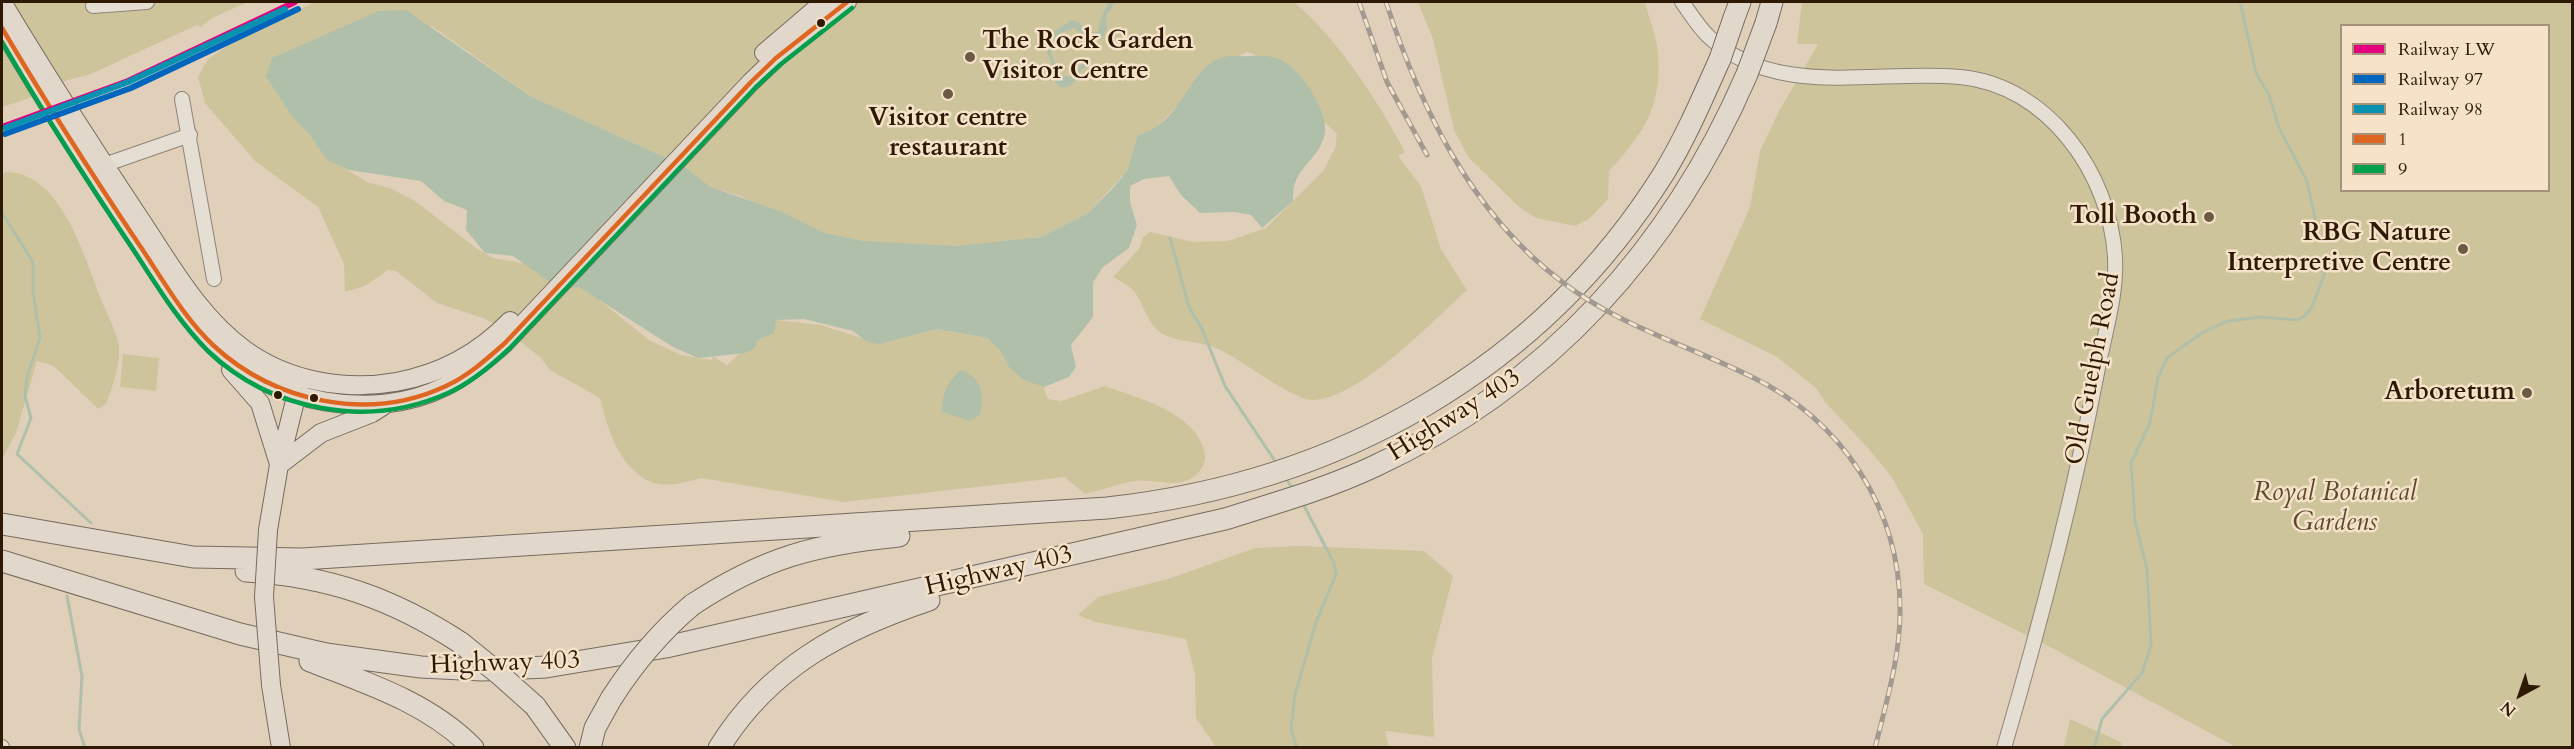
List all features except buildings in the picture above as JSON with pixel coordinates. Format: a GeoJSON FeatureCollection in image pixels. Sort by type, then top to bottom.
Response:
{"type":"FeatureCollection","features":[{"type":"Feature","properties":{"kind":"highway","name":"Highway 403"},"geometry":{"type":"LineString","coordinates":[[2,561],[240,634],[327,654],[421,667],[482,670],[546,667],[609,658],[745,630],[1213,522],[1310,493],[1377,466],[1464,416],[1559,346],[1611,291],[1683,200],[1723,130],[1747,74],[1772,2]]}},
{"type":"Feature","properties":{"kind":"highway","name":"Highway 403"},"geometry":{"type":"LineString","coordinates":[[9,527],[193,557],[302,559],[1107,508],[1195,494],[1283,470],[1355,443],[1421,410],[1524,339],[1562,301],[1616,240],[1664,173],[1720,59],[1737,10]]}},
{"type":"Feature","properties":{"kind":"highway"},"geometry":{"type":"LineString","coordinates":[[590,747],[595,728],[611,699],[630,670],[669,625],[692,605],[724,585],[777,558],[845,541],[1058,521],[1107,508]]}},
{"type":"Feature","properties":{"kind":"highway"},"geometry":{"type":"LineString","coordinates":[[719,747],[744,712],[782,674],[805,656],[853,629],[928,600],[1096,559],[1213,522]]}},
{"type":"Feature","properties":{"kind":"highway"},"geometry":{"type":"LineString","coordinates":[[9,527],[63,549],[153,566],[272,573],[370,595],[404,609],[461,643],[534,706],[564,745]]}},
{"type":"Feature","properties":{"kind":"highway"},"geometry":{"type":"LineString","coordinates":[[240,634],[382,689],[422,710],[473,747]]}},
{"type":"Feature","properties":{"kind":"main road"},"geometry":{"type":"LineString","coordinates":[[2,2],[156,270],[228,367],[260,403],[279,465]]}},
{"type":"Feature","properties":{"kind":"main road"},"geometry":{"type":"LineString","coordinates":[[214,347],[253,375],[297,396],[353,405],[387,403],[446,386],[484,361],[502,338],[716,111],[784,34],[824,2]]}},
{"type":"Feature","properties":{"kind":"main road"},"geometry":{"type":"LineString","coordinates":[[716,111],[776,58],[847,2]]}},
{"type":"Feature","properties":{"kind":"main road"},"geometry":{"type":"LineString","coordinates":[[2,28],[81,143],[104,165],[181,282],[228,336],[266,362],[302,377],[345,386],[375,385],[413,378],[459,360],[502,338]]}},
{"type":"Feature","properties":{"kind":"main road"},"geometry":{"type":"LineString","coordinates":[[281,747],[271,685],[264,597],[268,530],[279,465],[302,377]]}},
{"type":"Feature","properties":{"kind":"main road"},"geometry":{"type":"LineString","coordinates":[[279,465],[321,433],[372,413],[387,403]]}},
{"type":"Feature","properties":{"kind":"street"},"geometry":{"type":"LineString","coordinates":[[93,6],[147,2]]}},
{"type":"Feature","properties":{"kind":"street","name":"Old Guelph Road"},"geometry":{"type":"LineString","coordinates":[[1682,2],[1707,34],[1732,54],[1761,67],[1789,75],[1960,77],[1985,81],[2009,91],[2031,104],[2059,127],[2091,173],[2110,222],[2115,282],[2090,411],[2036,634],[2004,747]]}},
{"type":"Feature","properties":{"kind":"street"},"geometry":{"type":"LineString","coordinates":[[182,99],[214,279]]}},
{"type":"Feature","properties":{"kind":"street"},"geometry":{"type":"LineString","coordinates":[[104,165],[190,135]]}},
{"type":"Feature","properties":{"kind":"green space"},"geometry":{"type":"Polygon","coordinates":[[[2,2],[248,2],[212,18],[201,27],[197,25],[91,74],[68,80],[35,96],[2,107],[2,2]]]}},
{"type":"Feature","properties":{"kind":"green space"},"geometry":{"type":"Polygon","coordinates":[[[314,2],[1294,2],[1341,52],[1382,112],[1405,152],[1398,156],[1421,186],[1441,249],[1467,290],[1394,357],[1372,374],[1330,397],[1312,400],[1280,387],[1220,350],[1170,337],[1157,330],[1132,289],[1113,277],[1139,249],[1143,237],[1150,232],[1193,242],[1228,241],[1266,228],[1324,170],[1335,148],[1337,134],[1254,54],[1247,52],[1212,69],[1136,149],[1127,171],[1088,213],[1041,237],[922,254],[822,232],[740,196],[711,187],[682,165],[530,96],[432,26],[308,133],[348,170],[367,182],[390,188],[415,201],[476,248],[493,258],[562,270],[649,340],[681,355],[712,360],[713,356],[727,365],[776,320],[821,325],[880,344],[937,329],[987,338],[1041,380],[1048,399],[1061,401],[1105,386],[1150,402],[1179,417],[1200,439],[1205,453],[1204,465],[1199,472],[1183,482],[1135,481],[1085,494],[1065,477],[844,502],[701,478],[676,484],[657,484],[640,476],[623,458],[611,435],[600,398],[550,370],[541,358],[503,328],[483,318],[437,303],[396,271],[388,270],[365,286],[345,292],[344,264],[318,207],[255,161],[205,103],[198,77],[208,59],[227,46],[314,2]]]}},
{"type":"Feature","properties":{"kind":"green space"},"geometry":{"type":"Polygon","coordinates":[[[1418,2],[1645,2],[1657,46],[1658,84],[1655,100],[1650,115],[1633,143],[1609,171],[1608,199],[1589,219],[1575,226],[1536,218],[1519,207],[1469,158],[1454,130],[1433,39],[1418,2]]]}},
{"type":"Feature","properties":{"kind":"green space","name":"Royal Botanical Gardens"},"geometry":{"type":"Polygon","coordinates":[[[1802,2],[2572,2],[2572,747],[2236,747],[2050,647],[1924,584],[1923,534],[1892,477],[1867,447],[1825,402],[1816,388],[1777,357],[1700,319],[1750,207],[1760,151],[1778,113],[1818,44],[1797,44],[1802,2]]]}},
{"type":"Feature","properties":{"kind":"green space"},"geometry":{"type":"Polygon","coordinates":[[[5,172],[25,175],[41,186],[56,201],[68,220],[114,328],[119,346],[119,360],[106,404],[98,409],[54,366],[37,361],[16,433],[2,459],[2,176],[5,172]]]}},
{"type":"Feature","properties":{"kind":"green space"},"geometry":{"type":"Polygon","coordinates":[[[123,354],[159,358],[156,391],[120,387],[123,354]]]}},
{"type":"Feature","properties":{"kind":"green space"},"geometry":{"type":"Polygon","coordinates":[[[1300,546],[1424,551],[1453,576],[1432,658],[1434,737],[1385,731],[1389,747],[1216,747],[1196,718],[1195,674],[1186,639],[1095,622],[1078,615],[1098,597],[1171,578],[1255,548],[1300,546]]]}},
{"type":"Feature","properties":{"kind":"green space"},"geometry":{"type":"Polygon","coordinates":[[[2070,719],[2121,742],[2121,747],[2064,747],[2070,719]]]}},
{"type":"Feature","properties":{"kind":"shaded area"},"geometry":{"type":"Polygon","coordinates":[[[1109,2],[1116,2],[1106,16],[1107,30],[1102,39],[1088,39],[1074,28],[1058,34],[1051,53],[1060,75],[1069,77],[1082,64],[1088,61],[1090,65],[1081,70],[1072,85],[1060,87],[1055,80],[1044,46],[1045,37],[1072,20],[1080,23],[1086,33],[1098,32],[1102,15],[1109,2]]]}},
{"type":"Feature","properties":{"kind":"shaded area"},"geometry":{"type":"Polygon","coordinates":[[[406,10],[530,96],[682,165],[711,187],[782,212],[822,232],[863,241],[957,246],[1041,237],[1088,213],[1127,171],[1138,135],[1153,129],[1165,119],[1202,71],[1212,62],[1224,57],[1269,56],[1288,64],[1305,82],[1316,99],[1324,120],[1325,132],[1320,147],[1298,176],[1293,190],[1293,201],[1262,228],[1251,215],[1234,212],[1200,213],[1181,195],[1169,176],[1144,179],[1130,186],[1130,202],[1137,225],[1129,248],[1103,267],[1093,282],[1093,317],[1071,345],[1076,367],[1069,377],[1044,387],[1024,380],[1009,367],[1000,350],[987,338],[937,329],[880,344],[867,342],[853,331],[804,319],[776,320],[774,333],[758,340],[754,349],[745,353],[698,358],[673,347],[579,287],[558,288],[513,256],[485,253],[466,230],[467,210],[444,201],[421,181],[349,170],[327,160],[310,135],[291,115],[266,76],[272,58],[379,11],[406,10]]]}},
{"type":"Feature","properties":{"kind":"shaded area"},"geometry":{"type":"Polygon","coordinates":[[[960,370],[973,377],[982,394],[980,415],[970,421],[942,412],[946,389],[960,370]]]}},
{"type":"Feature","properties":{"kind":"waterway"},"geometry":{"type":"LineString","coordinates":[[2240,2],[2256,73],[2269,95],[2279,128],[2307,181],[2320,241]]}},
{"type":"Feature","properties":{"kind":"waterway"},"geometry":{"type":"LineString","coordinates":[[2,213],[33,262],[33,292],[40,338],[27,377],[25,396],[31,418],[17,454],[91,523]]}},
{"type":"Feature","properties":{"kind":"waterway"},"geometry":{"type":"LineString","coordinates":[[1170,238],[1189,307],[1202,329],[1225,386],[1277,464]]}},
{"type":"Feature","properties":{"kind":"waterway"},"geometry":{"type":"LineString","coordinates":[[2094,748],[2102,719],[2142,673],[2151,645],[2147,569],[2135,521],[2131,463],[2150,423],[2158,378],[2167,358],[2203,332],[2228,321],[2262,317],[2297,320],[2305,316],[2312,307],[2326,270],[2323,259]]}},
{"type":"Feature","properties":{"kind":"waterway"},"geometry":{"type":"LineString","coordinates":[[1285,477],[1293,489]]}},
{"type":"Feature","properties":{"kind":"waterway"},"geometry":{"type":"LineString","coordinates":[[1297,748],[1291,730],[1295,695],[1316,622],[1336,575],[1334,563],[1302,502]]}},
{"type":"Feature","properties":{"kind":"waterway"},"geometry":{"type":"LineString","coordinates":[[67,596],[82,676],[79,729],[85,748]]}},
{"type":"Feature","properties":{"kind":"railway"},"geometry":{"type":"LineString","coordinates":[[1359,2],[1387,82],[1427,155]]}},
{"type":"Feature","properties":{"kind":"railway"},"geometry":{"type":"LineString","coordinates":[[1386,2],[1415,80],[1452,155],[1475,191],[1500,223],[1529,254],[1561,281],[1605,310],[1750,376],[1783,395],[1812,417],[1838,443],[1860,472],[1877,504],[1890,538],[1898,574],[1900,612],[1898,646],[1875,748]]}},
{"type":"Feature","properties":{"kind":"rail line","name":"LW"},"geometry":{"type":"LineString","coordinates":[[2,127],[128,81],[295,2]]}},
{"type":"Feature","properties":{"kind":"rail line","name":"98"},"geometry":{"type":"LineString","coordinates":[[5,128],[128,82],[285,9]]}},
{"type":"Feature","properties":{"kind":"rail line","name":"97"},"geometry":{"type":"LineString","coordinates":[[5,134],[131,88],[298,9]]}},
{"type":"Feature","properties":{"kind":"transit line","name":"1"},"geometry":{"type":"LineString","coordinates":[[2,28],[173,297],[203,335],[238,366],[265,381],[294,393],[324,401],[355,404],[386,403],[417,397],[454,382],[484,361],[505,343],[751,82],[776,58],[847,2]]}},
{"type":"Feature","properties":{"kind":"transit line","name":"9"},"geometry":{"type":"LineString","coordinates":[[2,42],[159,289],[177,315],[208,351],[233,372],[261,388],[291,400],[322,408],[354,411],[386,410],[417,404],[448,393],[489,367],[510,348],[756,87],[781,64],[852,8]]}},
{"type":"Feature","properties":{"kind":"place","name":"The Rock Garden Visitor Centre"},"geometry":{"type":"Point","coordinates":[970,57]}},
{"type":"Feature","properties":{"kind":"place","name":"Visitor centre restaurant"},"geometry":{"type":"Point","coordinates":[948,94]}},
{"type":"Feature","properties":{"kind":"place","name":"Toll Booth"},"geometry":{"type":"Point","coordinates":[2209,217]}},
{"type":"Feature","properties":{"kind":"place","name":"RBG Nature Interpretive Centre"},"geometry":{"type":"Point","coordinates":[2463,249]}},
{"type":"Feature","properties":{"kind":"place","name":"Arboretum"},"geometry":{"type":"Point","coordinates":[2527,393]}}]}
